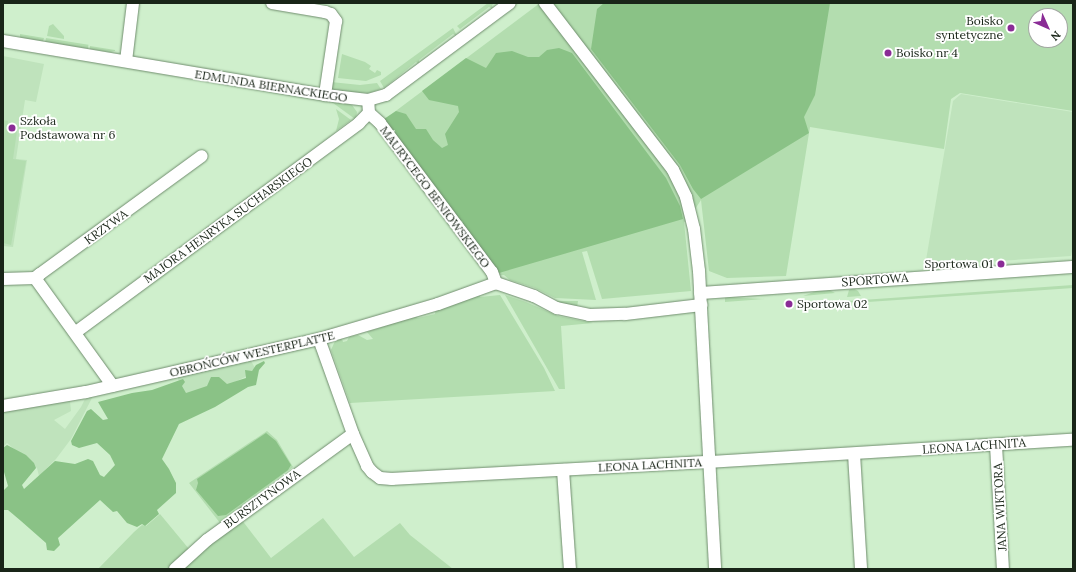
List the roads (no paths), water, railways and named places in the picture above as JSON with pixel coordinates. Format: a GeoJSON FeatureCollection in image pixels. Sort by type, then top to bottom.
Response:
{"type":"FeatureCollection","features":[{"type":"Feature","properties":{"kind":"street"},"geometry":{"type":"LineString","coordinates":[[126,61],[133,3]]}},
{"type":"Feature","properties":{"kind":"street"},"geometry":{"type":"LineString","coordinates":[[272,3],[332,14],[336,21],[325,95]]}},
{"type":"Feature","properties":{"kind":"street","name":"EDMUNDA BIERNACKIEGO"},"geometry":{"type":"LineString","coordinates":[[3,41],[325,95],[368,100],[386,95],[510,3]]}},
{"type":"Feature","properties":{"kind":"street"},"geometry":{"type":"LineString","coordinates":[[545,3],[673,170],[686,197],[694,229],[700,293],[715,569]]}},
{"type":"Feature","properties":{"kind":"street"},"geometry":{"type":"LineString","coordinates":[[368,100],[369,113]]}},
{"type":"Feature","properties":{"kind":"street","name":"MAURYCEGO BENIOWSKIEGO"},"geometry":{"type":"LineString","coordinates":[[369,113],[380,123],[492,272],[496,283]]}},
{"type":"Feature","properties":{"kind":"street","name":"MAJORA HENRYKA SUCHARSKIEGO"},"geometry":{"type":"LineString","coordinates":[[76,332],[359,124],[369,113]]}},
{"type":"Feature","properties":{"kind":"street","name":"KRZYWA"},"geometry":{"type":"LineString","coordinates":[[35,278],[114,222],[202,156]]}},
{"type":"Feature","properties":{"kind":"street","name":"SPORTOWA"},"geometry":{"type":"LineString","coordinates":[[700,293],[1073,266]]}},
{"type":"Feature","properties":{"kind":"street"},"geometry":{"type":"LineString","coordinates":[[3,279],[35,278],[76,332],[114,386]]}},
{"type":"Feature","properties":{"kind":"street"},"geometry":{"type":"LineString","coordinates":[[496,283],[534,296],[557,308],[589,315],[618,314],[701,306]]}},
{"type":"Feature","properties":{"kind":"street","name":"OBROŃCÓW WESTERPLATTE"},"geometry":{"type":"LineString","coordinates":[[3,406],[86,392],[320,340],[438,304],[496,283]]}},
{"type":"Feature","properties":{"kind":"street","name":"LEONA LACHNITA"},"geometry":{"type":"LineString","coordinates":[[320,340],[353,434],[367,466],[380,478],[392,479],[709,462],[1073,440]]}},
{"type":"Feature","properties":{"kind":"street","name":"BURSZTYNOWA"},"geometry":{"type":"LineString","coordinates":[[176,569],[207,540],[353,434]]}},
{"type":"Feature","properties":{"kind":"street","name":"JANA WIKTORA"},"geometry":{"type":"LineString","coordinates":[[996,445],[1003,569]]}},
{"type":"Feature","properties":{"kind":"street"},"geometry":{"type":"LineString","coordinates":[[854,454],[860,569]]}},
{"type":"Feature","properties":{"kind":"street"},"geometry":{"type":"LineString","coordinates":[[563,470],[570,569]]}},
{"type":"Feature","properties":{"kind":"place","name":"Boisko syntetyczne"},"geometry":{"type":"Point","coordinates":[1011,28]}},
{"type":"Feature","properties":{"kind":"place","name":"Boisko nr 4"},"geometry":{"type":"Point","coordinates":[888,53]}},
{"type":"Feature","properties":{"kind":"place","name":"Szkoła Podstawowa nr 6"},"geometry":{"type":"Point","coordinates":[12,128]}},
{"type":"Feature","properties":{"kind":"place","name":"Sportowa 01"},"geometry":{"type":"Point","coordinates":[1001,264]}},
{"type":"Feature","properties":{"kind":"place","name":"Sportowa 02"},"geometry":{"type":"Point","coordinates":[789,304]}}]}
